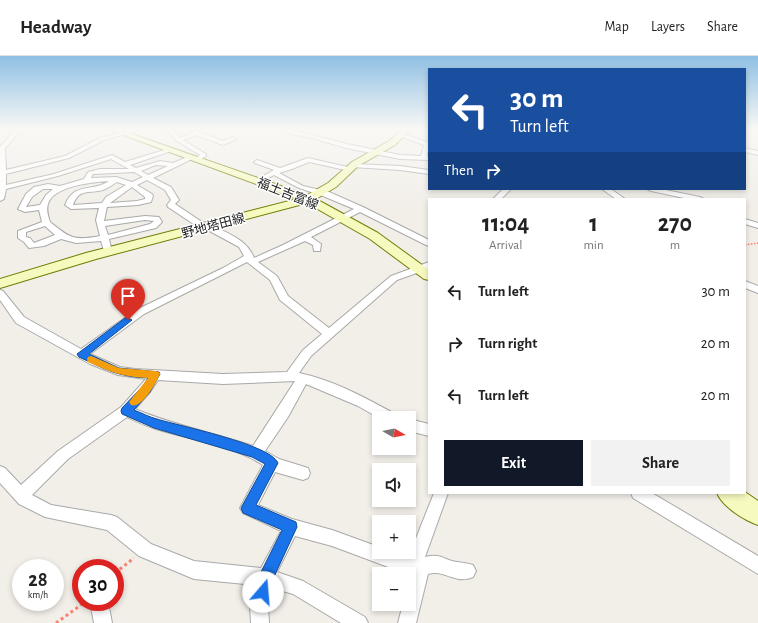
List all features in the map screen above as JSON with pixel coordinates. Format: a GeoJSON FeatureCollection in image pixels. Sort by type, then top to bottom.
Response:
{"type":"FeatureCollection","features":[{"type":"Feature","properties":{"kind":"main road","name":"福土吉富線"},"geometry":{"type":"LineString","coordinates":[[187,155],[308,199],[374,236],[426,271]]}},
{"type":"Feature","properties":{"kind":"main road","name":"野地塔田線"},"geometry":{"type":"LineString","coordinates":[[0,284],[108,252],[308,199],[332,186],[352,167],[371,155]]}},
{"type":"Feature","properties":{"kind":"main road"},"geometry":{"type":"LineString","coordinates":[[729,494],[758,514]]}},
{"type":"Feature","properties":{"kind":"street"},"geometry":{"type":"LineString","coordinates":[[0,200],[3,188],[2,155]]}},
{"type":"Feature","properties":{"kind":"street"},"geometry":{"type":"LineString","coordinates":[[3,173],[70,155]]}},
{"type":"Feature","properties":{"kind":"street"},"geometry":{"type":"LineString","coordinates":[[125,164],[153,155]]}},
{"type":"Feature","properties":{"kind":"street"},"geometry":{"type":"LineString","coordinates":[[108,252],[100,220],[104,205],[116,193],[172,165],[203,155]]}},
{"type":"Feature","properties":{"kind":"street"},"geometry":{"type":"LineString","coordinates":[[393,155],[400,157],[426,157]]}},
{"type":"Feature","properties":{"kind":"street"},"geometry":{"type":"LineString","coordinates":[[3,188],[56,175],[112,157],[168,189],[175,200],[171,205],[205,227],[242,245],[247,251],[250,260],[274,278],[284,298],[316,325],[328,333]]}},
{"type":"Feature","properties":{"kind":"street"},"geometry":{"type":"LineString","coordinates":[[258,181],[308,160],[352,167],[400,168],[428,172]]}},
{"type":"Feature","properties":{"kind":"street"},"geometry":{"type":"LineString","coordinates":[[87,180],[90,173],[97,171],[135,170],[162,161],[172,165]]}},
{"type":"Feature","properties":{"kind":"street"},"geometry":{"type":"LineString","coordinates":[[257,162],[301,187],[360,209],[428,243]]}},
{"type":"Feature","properties":{"kind":"street"},"geometry":{"type":"LineString","coordinates":[[101,224],[145,218],[156,219],[158,222],[153,226],[105,237],[76,241],[62,235],[46,223],[43,211],[44,202],[62,189],[87,180],[116,179],[133,185],[149,196],[148,200],[77,207],[71,207],[69,205],[71,198],[80,191],[101,188],[116,179]]}},
{"type":"Feature","properties":{"kind":"street"},"geometry":{"type":"LineString","coordinates":[[44,207],[25,210],[22,209],[26,197],[36,189],[47,185],[62,189]]}},
{"type":"Feature","properties":{"kind":"street"},"geometry":{"type":"LineString","coordinates":[[498,198],[506,190]]}},
{"type":"Feature","properties":{"kind":"street"},"geometry":{"type":"LineString","coordinates":[[608,190],[620,198]]}},
{"type":"Feature","properties":{"kind":"street"},"geometry":{"type":"LineString","coordinates":[[656,190],[695,198]]}},
{"type":"Feature","properties":{"kind":"street"},"geometry":{"type":"LineString","coordinates":[[82,354],[140,312],[226,270],[286,247],[360,209]]}},
{"type":"Feature","properties":{"kind":"street"},"geometry":{"type":"LineString","coordinates":[[746,221],[758,226]]}},
{"type":"Feature","properties":{"kind":"street"},"geometry":{"type":"LineString","coordinates":[[46,223],[22,231],[22,238],[27,240],[32,246],[41,244],[62,235]]}},
{"type":"Feature","properties":{"kind":"street"},"geometry":{"type":"LineString","coordinates":[[305,236],[317,244],[316,249]]}},
{"type":"Feature","properties":{"kind":"street"},"geometry":{"type":"LineString","coordinates":[[256,453],[283,413],[307,353],[328,333],[394,278],[405,273],[426,271]]}},
{"type":"Feature","properties":{"kind":"street"},"geometry":{"type":"LineString","coordinates":[[746,284],[758,290]]}},
{"type":"Feature","properties":{"kind":"street"},"geometry":{"type":"LineString","coordinates":[[0,293],[20,320],[82,354],[118,371],[135,374],[223,379],[298,376],[314,381],[362,402],[378,411]]}},
{"type":"Feature","properties":{"kind":"street"},"geometry":{"type":"LineString","coordinates":[[21,496],[63,455],[126,411],[146,389],[156,374]]}},
{"type":"Feature","properties":{"kind":"street"},"geometry":{"type":"LineString","coordinates":[[126,411],[154,423],[227,443],[256,453],[272,463],[303,473]]}},
{"type":"Feature","properties":{"kind":"street"},"geometry":{"type":"LineString","coordinates":[[416,427],[428,430]]}},
{"type":"Feature","properties":{"kind":"street"},"geometry":{"type":"LineString","coordinates":[[272,463],[248,508],[291,527],[332,538],[399,563],[417,566],[436,563],[456,571],[466,571]]}},
{"type":"Feature","properties":{"kind":"street"},"geometry":{"type":"LineString","coordinates":[[0,473],[21,496],[50,512],[111,523],[145,550],[194,570],[266,577],[297,587],[359,623]]}},
{"type":"Feature","properties":{"kind":"street"},"geometry":{"type":"LineString","coordinates":[[407,623],[417,566],[441,494]]}},
{"type":"Feature","properties":{"kind":"street"},"geometry":{"type":"LineString","coordinates":[[640,494],[758,566]]}},
{"type":"Feature","properties":{"kind":"street"},"geometry":{"type":"LineString","coordinates":[[260,623],[259,606],[266,577],[291,527]]}},
{"type":"Feature","properties":{"kind":"street"},"geometry":{"type":"LineString","coordinates":[[101,611],[103,623]]}},
{"type":"Feature","properties":{"kind":"path"},"geometry":{"type":"LineString","coordinates":[[746,245],[758,243]]}},
{"type":"Feature","properties":{"kind":"path"},"geometry":{"type":"LineString","coordinates":[[124,566],[145,550]]}},
{"type":"Feature","properties":{"kind":"path"},"geometry":{"type":"LineString","coordinates":[[56,623],[73,611]]}},
{"type":"Feature","properties":{"kind":"slow traffic"},"geometry":{"type":"LineString","coordinates":[[91,360],[118,371],[135,374],[156,374],[135,402]]}},
{"type":"Feature","properties":{"kind":"route"},"geometry":{"type":"LineString","coordinates":[[128,320],[82,354],[94,361],[118,371],[135,374],[156,374],[146,389],[126,411],[154,423],[227,443],[256,453],[272,463],[248,508],[291,527],[266,577],[263,592]]}}]}
